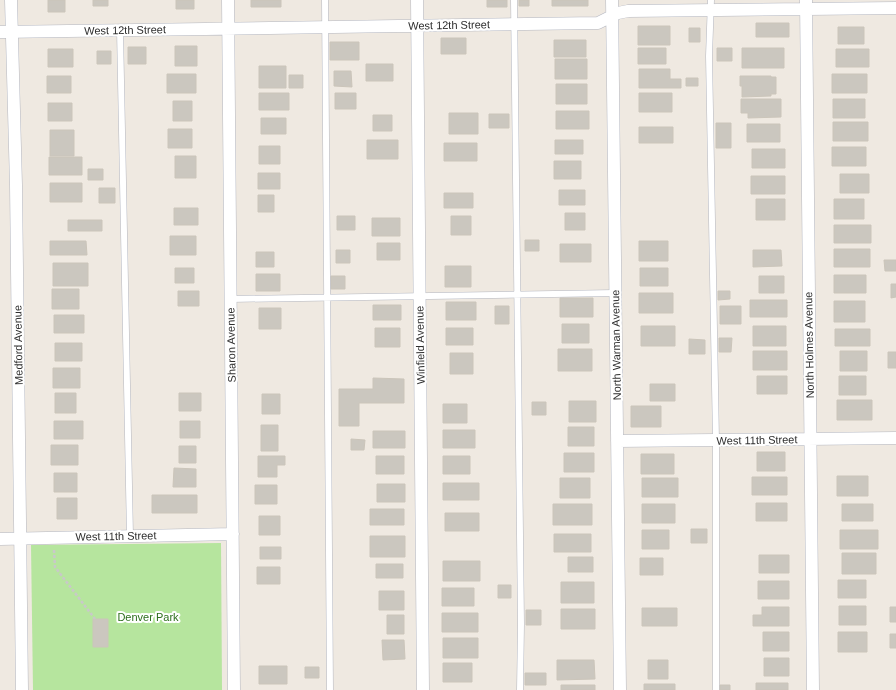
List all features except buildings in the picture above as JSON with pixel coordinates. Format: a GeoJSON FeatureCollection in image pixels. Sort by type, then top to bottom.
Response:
{"type":"FeatureCollection","features":[{"type":"Feature","properties":{"kind":"street","name":"Medford Avenue"},"geometry":{"type":"LineString","coordinates":[[11,0],[6,31],[16,185],[22,690]]}},
{"type":"Feature","properties":{"kind":"street","name":"Sharon Avenue"},"geometry":{"type":"LineString","coordinates":[[228,0],[234,690]]}},
{"type":"Feature","properties":{"kind":"street","name":"Winfield Avenue"},"geometry":{"type":"LineString","coordinates":[[417,0],[424,690]]}},
{"type":"Feature","properties":{"kind":"street","name":"North Warman Avenue"},"geometry":{"type":"LineString","coordinates":[[612,0],[620,690]]}},
{"type":"Feature","properties":{"kind":"street","name":"West 12th Street"},"geometry":{"type":"LineString","coordinates":[[6,31],[598,23],[618,13],[624,12],[711,5],[806,4],[896,8]]}},
{"type":"Feature","properties":{"kind":"street","name":"North Holmes Avenue"},"geometry":{"type":"LineString","coordinates":[[806,4],[813,690]]}},
{"type":"Feature","properties":{"kind":"street","name":"West 11th Street"},"geometry":{"type":"LineString","coordinates":[[617,441],[896,438]]}},
{"type":"Feature","properties":{"kind":"street","name":"West 11th Street"},"geometry":{"type":"LineString","coordinates":[[0,538],[233,534]]}},
{"type":"Feature","properties":{"kind":"lane"},"geometry":{"type":"LineString","coordinates":[[325,0],[330,690]]}},
{"type":"Feature","properties":{"kind":"lane"},"geometry":{"type":"LineString","coordinates":[[514,0],[521,624],[520,690]]}},
{"type":"Feature","properties":{"kind":"lane"},"geometry":{"type":"LineString","coordinates":[[711,5],[709,56],[716,440],[716,690]]}},
{"type":"Feature","properties":{"kind":"lane"},"geometry":{"type":"LineString","coordinates":[[120,30],[130,536]]}},
{"type":"Feature","properties":{"kind":"lane"},"geometry":{"type":"LineString","coordinates":[[230,299],[615,293]]}},
{"type":"Feature","properties":{"kind":"path"},"geometry":{"type":"LineString","coordinates":[[54,537],[55,567],[95,619]]}},
{"type":"Feature","properties":{"kind":"green space","name":"Denver Park"},"geometry":{"type":"Polygon","coordinates":[[[221,543],[222,690],[33,690],[31,545],[221,543]]]}}]}
